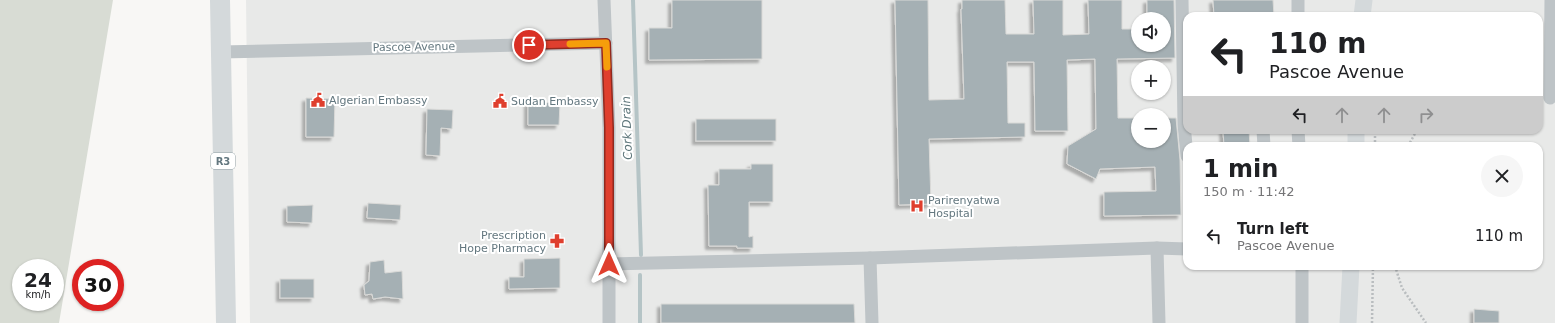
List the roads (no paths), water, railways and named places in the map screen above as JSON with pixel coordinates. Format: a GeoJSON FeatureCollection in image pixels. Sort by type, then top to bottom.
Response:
{"type":"FeatureCollection","features":[{"type":"Feature","properties":{"kind":"highway","name":"R3"},"geometry":{"type":"LineString","coordinates":[[220,0],[226,323]]}},
{"type":"Feature","properties":{"kind":"main road"},"geometry":{"type":"LineString","coordinates":[[1353,0],[1354,12]]}},
{"type":"Feature","properties":{"kind":"main road"},"geometry":{"type":"LineString","coordinates":[[1362,12],[1364,0]]}},
{"type":"Feature","properties":{"kind":"main road"},"geometry":{"type":"LineString","coordinates":[[1348,323],[1351,270]]}},
{"type":"Feature","properties":{"kind":"street"},"geometry":{"type":"LineString","coordinates":[[604,0],[609,128],[609,323]]}},
{"type":"Feature","properties":{"kind":"street"},"geometry":{"type":"LineString","coordinates":[[1182,0],[1183,62]]}},
{"type":"Feature","properties":{"kind":"street"},"geometry":{"type":"LineString","coordinates":[[1298,0],[1298,12]]}},
{"type":"Feature","properties":{"kind":"street"},"geometry":{"type":"LineString","coordinates":[[1548,98],[1551,0]]}},
{"type":"Feature","properties":{"kind":"street","name":"Pascoe Avenue"},"geometry":{"type":"LineString","coordinates":[[221,52],[606,43]]}},
{"type":"Feature","properties":{"kind":"street"},"geometry":{"type":"LineString","coordinates":[[609,264],[870,258],[1157,248],[1183,249]]}},
{"type":"Feature","properties":{"kind":"street"},"geometry":{"type":"LineString","coordinates":[[1157,248],[1159,323]]}},
{"type":"Feature","properties":{"kind":"street"},"geometry":{"type":"LineString","coordinates":[[870,258],[872,323]]}},
{"type":"Feature","properties":{"kind":"street"},"geometry":{"type":"LineString","coordinates":[[1302,270],[1302,323]]}},
{"type":"Feature","properties":{"kind":"waterway","name":"Cork Drain"},"geometry":{"type":"LineString","coordinates":[[633,0],[641,255]]}},
{"type":"Feature","properties":{"kind":"waterway","name":"Cork Drain"},"geometry":{"type":"LineString","coordinates":[[640,275],[640,323]]}},
{"type":"Feature","properties":{"kind":"place","name":"Algerian Embassy"},"geometry":{"type":"Point","coordinates":[318,100]}},
{"type":"Feature","properties":{"kind":"place","name":"Sudan Embassy"},"geometry":{"type":"Point","coordinates":[500,101]}},
{"type":"Feature","properties":{"kind":"place","name":"Parirenyatwa Hospital"},"geometry":{"type":"Point","coordinates":[917,206]}},
{"type":"Feature","properties":{"kind":"place","name":"Prescription Hope Pharmacy"},"geometry":{"type":"Point","coordinates":[557,241]}}]}
